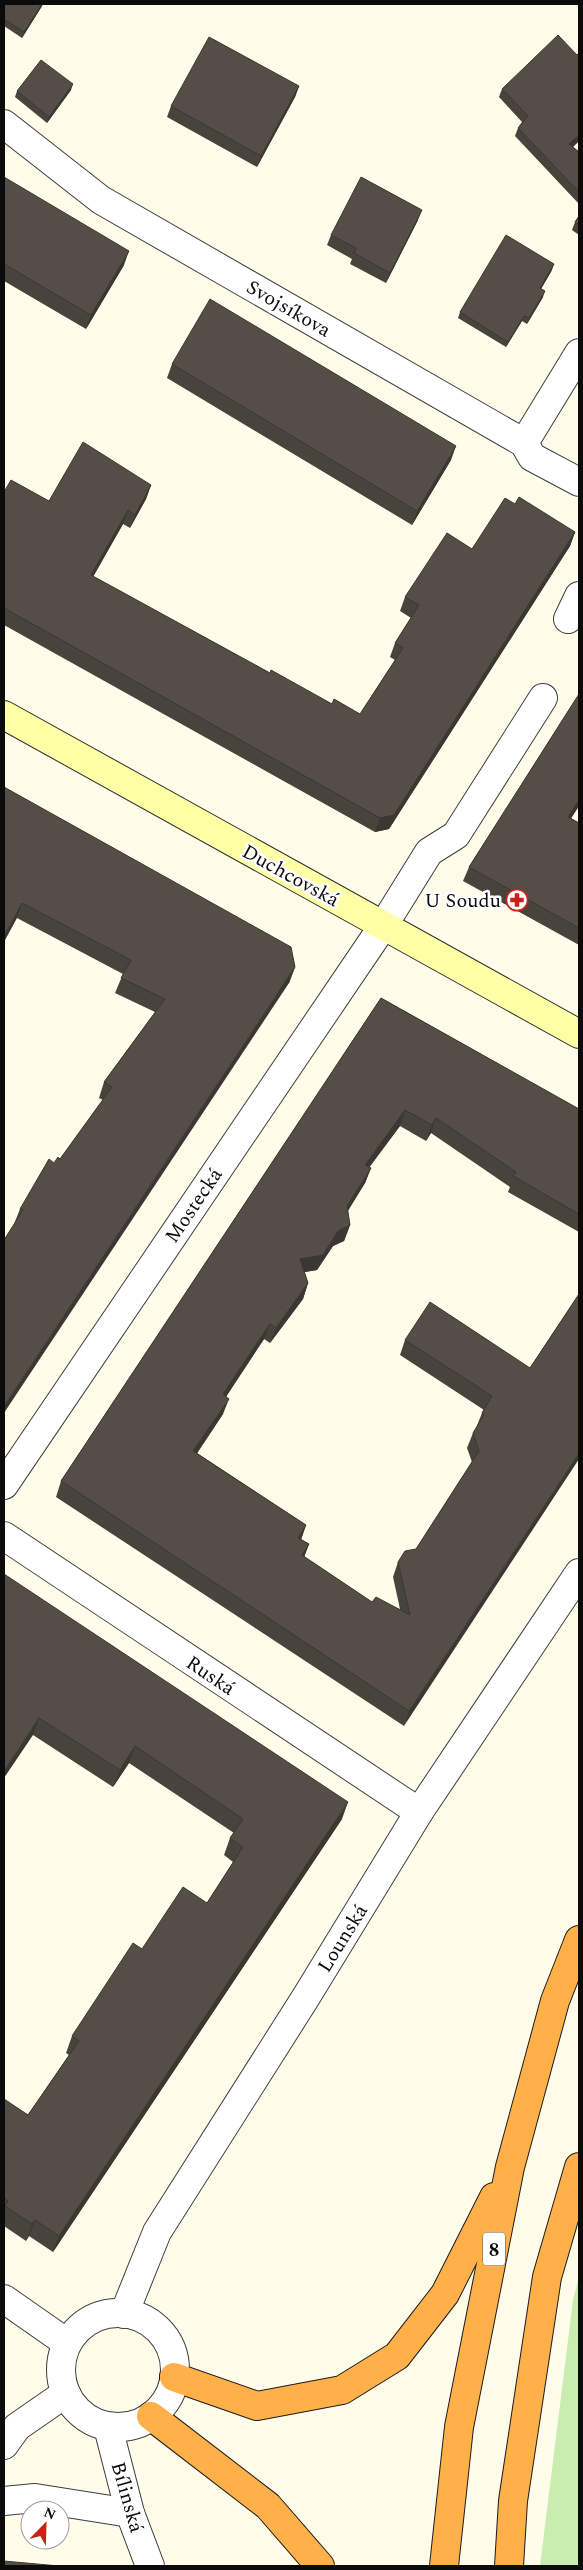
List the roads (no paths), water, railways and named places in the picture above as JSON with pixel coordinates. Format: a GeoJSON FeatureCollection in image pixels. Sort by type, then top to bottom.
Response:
{"type":"FeatureCollection","features":[{"type":"Feature","properties":{"kind":"highway","name":"8"},"geometry":{"type":"LineString","coordinates":[[444,2566],[459,2427],[510,2167],[555,2002],[579,1940]]}},
{"type":"Feature","properties":{"kind":"highway"},"geometry":{"type":"LineString","coordinates":[[174,2377],[257,2406],[342,2390],[397,2356],[445,2294],[510,2167]]}},
{"type":"Feature","properties":{"kind":"highway"},"geometry":{"type":"LineString","coordinates":[[509,2566],[513,2501],[547,2276],[579,2167]]}},
{"type":"Feature","properties":{"kind":"highway"},"geometry":{"type":"LineString","coordinates":[[151,2416],[268,2506],[320,2566]]}},
{"type":"Feature","properties":{"kind":"street","name":"Svojsíkova"},"geometry":{"type":"LineString","coordinates":[[4,124],[100,200],[524,443],[532,457],[579,482]]}},
{"type":"Feature","properties":{"kind":"street"},"geometry":{"type":"LineString","coordinates":[[524,443],[571,386],[579,353]]}},
{"type":"Feature","properties":{"kind":"street","name":"Mostecká"},"geometry":{"type":"LineString","coordinates":[[4,1485],[382,926],[429,852],[456,835],[543,698]]}},
{"type":"Feature","properties":{"kind":"street","name":"Duchcovská"},"geometry":{"type":"LineString","coordinates":[[4,714],[579,1034]]}},
{"type":"Feature","properties":{"kind":"street","name":"Ruská"},"geometry":{"type":"LineString","coordinates":[[4,1536],[419,1812]]}},
{"type":"Feature","properties":{"kind":"street","name":"Lounská"},"geometry":{"type":"LineString","coordinates":[[124,2314],[157,2232],[306,1997],[419,1812],[579,1573]]}},
{"type":"Feature","properties":{"kind":"street"},"geometry":{"type":"LineString","coordinates":[[4,2299],[66,2343]]}},
{"type":"Feature","properties":{"kind":"street"},"geometry":{"type":"LineString","coordinates":[[109,2314],[124,2314],[148,2321],[158,2329],[170,2348],[175,2369],[174,2377],[167,2399],[151,2416],[140,2422],[108,2427],[86,2418],[75,2408],[66,2393],[60,2372],[66,2343],[77,2329],[90,2320],[109,2314]]}},
{"type":"Feature","properties":{"kind":"street"},"geometry":{"type":"LineString","coordinates":[[4,2445],[17,2427],[66,2393]]}},
{"type":"Feature","properties":{"kind":"street","name":"Bílinská"},"geometry":{"type":"LineString","coordinates":[[108,2427],[130,2513],[150,2566]]}},
{"type":"Feature","properties":{"kind":"street"},"geometry":{"type":"LineString","coordinates":[[4,2501],[35,2498],[130,2513]]}},
{"type":"Feature","properties":{"kind":"place","name":"U Soudu"},"geometry":{"type":"Point","coordinates":[517,900]}}]}
